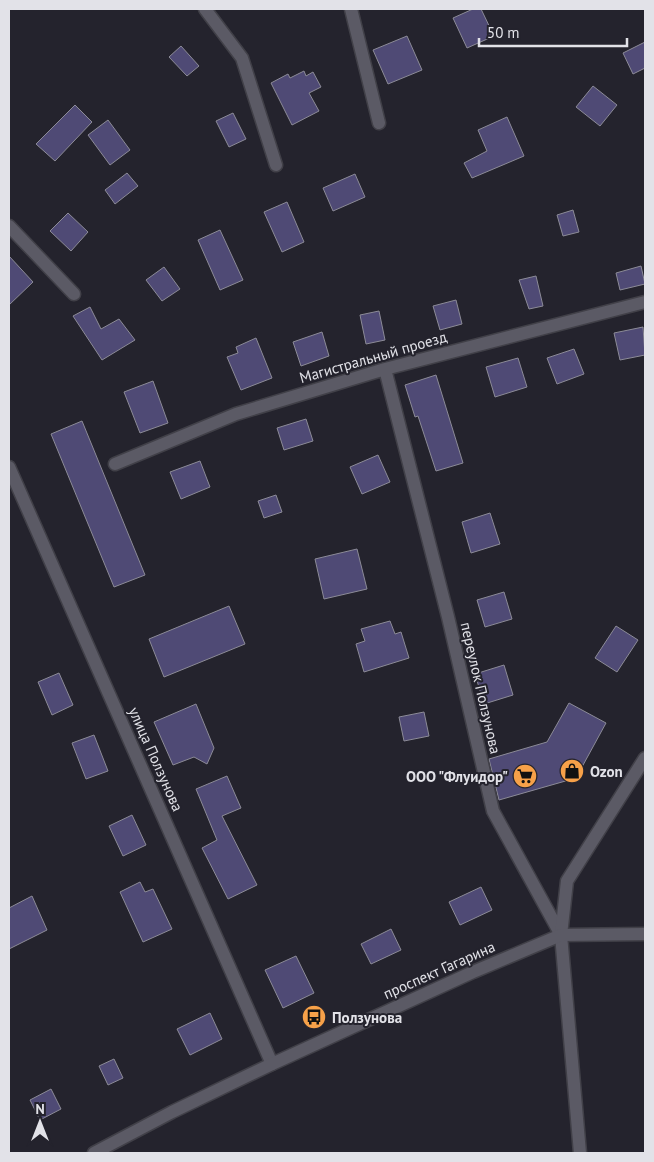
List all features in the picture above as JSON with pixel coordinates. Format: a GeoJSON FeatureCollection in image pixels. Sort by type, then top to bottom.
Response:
{"type":"FeatureCollection","features":[{"type":"Feature","properties":{"kind":"street"},"geometry":{"type":"LineString","coordinates":[[205,9],[242,58],[276,165]]}},
{"type":"Feature","properties":{"kind":"street"},"geometry":{"type":"LineString","coordinates":[[351,9],[379,123]]}},
{"type":"Feature","properties":{"kind":"street"},"geometry":{"type":"LineString","coordinates":[[9,226],[74,294]]}},
{"type":"Feature","properties":{"kind":"street","name":"Магистральный проезд"},"geometry":{"type":"LineString","coordinates":[[115,464],[236,414],[385,369],[645,302]]}},
{"type":"Feature","properties":{"kind":"street","name":"переулок Ползунова"},"geometry":{"type":"LineString","coordinates":[[385,369],[448,617],[493,811],[560,935],[580,1153]]}},
{"type":"Feature","properties":{"kind":"street","name":"улица Ползунова"},"geometry":{"type":"LineString","coordinates":[[9,466],[272,1064]]}},
{"type":"Feature","properties":{"kind":"street"},"geometry":{"type":"LineString","coordinates":[[560,935],[567,881],[645,758]]}},
{"type":"Feature","properties":{"kind":"street","name":"проспект Гагарина"},"geometry":{"type":"LineString","coordinates":[[94,1153],[172,1112],[272,1064],[560,935],[645,934]]}},
{"type":"Feature","properties":{"kind":"building"},"geometry":{"type":"Polygon","coordinates":[[[473,9],[481,9],[494,36],[467,48],[453,18],[473,9]]]}},
{"type":"Feature","properties":{"kind":"building"},"geometry":{"type":"Polygon","coordinates":[[[407,36],[422,70],[388,84],[373,50],[407,36]]]}},
{"type":"Feature","properties":{"kind":"building"},"geometry":{"type":"Polygon","coordinates":[[[645,42],[645,68],[633,74],[623,53],[645,42]]]}},
{"type":"Feature","properties":{"kind":"building"},"geometry":{"type":"Polygon","coordinates":[[[181,46],[199,66],[187,76],[169,57],[181,46]]]}},
{"type":"Feature","properties":{"kind":"building"},"geometry":{"type":"Polygon","coordinates":[[[304,71],[306,76],[313,72],[321,87],[309,93],[319,111],[292,125],[271,83],[288,74],[290,78],[304,71]]]}},
{"type":"Feature","properties":{"kind":"building"},"geometry":{"type":"Polygon","coordinates":[[[593,86],[617,105],[600,126],[576,107],[593,86]]]}},
{"type":"Feature","properties":{"kind":"building"},"geometry":{"type":"Polygon","coordinates":[[[75,105],[92,122],[55,161],[36,144],[75,105]]]}},
{"type":"Feature","properties":{"kind":"building"},"geometry":{"type":"Polygon","coordinates":[[[233,113],[246,139],[229,147],[216,121],[233,113]]]}},
{"type":"Feature","properties":{"kind":"building"},"geometry":{"type":"Polygon","coordinates":[[[507,117],[524,156],[472,178],[464,163],[487,151],[478,130],[507,117]]]}},
{"type":"Feature","properties":{"kind":"building"},"geometry":{"type":"Polygon","coordinates":[[[108,120],[130,150],[110,165],[88,135],[108,120]]]}},
{"type":"Feature","properties":{"kind":"building"},"geometry":{"type":"Polygon","coordinates":[[[127,173],[138,186],[115,204],[105,190],[127,173]]]}},
{"type":"Feature","properties":{"kind":"building"},"geometry":{"type":"Polygon","coordinates":[[[355,174],[365,197],[333,211],[323,188],[355,174]]]}},
{"type":"Feature","properties":{"kind":"building"},"geometry":{"type":"Polygon","coordinates":[[[287,202],[304,242],[282,252],[264,212],[287,202]]]}},
{"type":"Feature","properties":{"kind":"building"},"geometry":{"type":"Polygon","coordinates":[[[573,210],[579,232],[563,236],[557,215],[573,210]]]}},
{"type":"Feature","properties":{"kind":"building"},"geometry":{"type":"Polygon","coordinates":[[[68,213],[88,232],[71,251],[50,231],[68,213]]]}},
{"type":"Feature","properties":{"kind":"building"},"geometry":{"type":"Polygon","coordinates":[[[220,230],[243,280],[220,290],[198,240],[220,230]]]}},
{"type":"Feature","properties":{"kind":"building"},"geometry":{"type":"Polygon","coordinates":[[[9,256],[33,282],[9,305],[9,256]]]}},
{"type":"Feature","properties":{"kind":"building"},"geometry":{"type":"Polygon","coordinates":[[[641,266],[645,284],[620,290],[616,273],[641,266]]]}},
{"type":"Feature","properties":{"kind":"building"},"geometry":{"type":"Polygon","coordinates":[[[164,267],[180,289],[162,301],[146,280],[164,267]]]}},
{"type":"Feature","properties":{"kind":"building"},"geometry":{"type":"Polygon","coordinates":[[[536,276],[543,306],[529,309],[519,280],[536,276]]]}},
{"type":"Feature","properties":{"kind":"building"},"geometry":{"type":"Polygon","coordinates":[[[456,300],[462,324],[440,330],[433,306],[456,300]]]}},
{"type":"Feature","properties":{"kind":"building"},"geometry":{"type":"Polygon","coordinates":[[[90,307],[101,329],[119,319],[135,340],[102,360],[73,316],[90,307]]]}},
{"type":"Feature","properties":{"kind":"building"},"geometry":{"type":"Polygon","coordinates":[[[379,311],[385,340],[366,344],[360,315],[379,311]]]}},
{"type":"Feature","properties":{"kind":"building"},"geometry":{"type":"Polygon","coordinates":[[[643,327],[645,355],[620,360],[614,333],[643,327]]]}},
{"type":"Feature","properties":{"kind":"building"},"geometry":{"type":"Polygon","coordinates":[[[322,332],[329,356],[301,366],[293,342],[322,332]]]}},
{"type":"Feature","properties":{"kind":"building"},"geometry":{"type":"Polygon","coordinates":[[[256,338],[272,378],[241,390],[227,357],[238,353],[236,347],[256,338]]]}},
{"type":"Feature","properties":{"kind":"building"},"geometry":{"type":"Polygon","coordinates":[[[574,349],[584,374],[557,384],[547,358],[574,349]]]}},
{"type":"Feature","properties":{"kind":"building"},"geometry":{"type":"Polygon","coordinates":[[[518,358],[527,387],[495,397],[486,367],[518,358]]]}},
{"type":"Feature","properties":{"kind":"building"},"geometry":{"type":"Polygon","coordinates":[[[436,375],[463,463],[436,471],[418,416],[415,417],[405,385],[436,375]]]}},
{"type":"Feature","properties":{"kind":"building"},"geometry":{"type":"Polygon","coordinates":[[[153,381],[168,423],[140,433],[124,392],[153,381]]]}},
{"type":"Feature","properties":{"kind":"building"},"geometry":{"type":"Polygon","coordinates":[[[306,419],[313,441],[284,450],[277,428],[306,419]]]}},
{"type":"Feature","properties":{"kind":"building"},"geometry":{"type":"Polygon","coordinates":[[[82,421],[145,575],[114,587],[51,434],[82,421]]]}},
{"type":"Feature","properties":{"kind":"building"},"geometry":{"type":"Polygon","coordinates":[[[378,455],[390,482],[362,494],[350,467],[378,455]]]}},
{"type":"Feature","properties":{"kind":"building"},"geometry":{"type":"Polygon","coordinates":[[[200,461],[210,487],[181,499],[170,472],[200,461]]]}},
{"type":"Feature","properties":{"kind":"building"},"geometry":{"type":"Polygon","coordinates":[[[276,495],[282,512],[264,518],[258,501],[276,495]]]}},
{"type":"Feature","properties":{"kind":"building"},"geometry":{"type":"Polygon","coordinates":[[[490,513],[500,544],[471,553],[462,522],[490,513]]]}},
{"type":"Feature","properties":{"kind":"building"},"geometry":{"type":"Polygon","coordinates":[[[357,549],[367,589],[324,599],[315,559],[357,549]]]}},
{"type":"Feature","properties":{"kind":"building"},"geometry":{"type":"Polygon","coordinates":[[[504,592],[512,619],[485,627],[477,600],[504,592]]]}},
{"type":"Feature","properties":{"kind":"building"},"geometry":{"type":"Polygon","coordinates":[[[229,606],[245,644],[164,677],[149,639],[229,606]]]}},
{"type":"Feature","properties":{"kind":"building"},"geometry":{"type":"Polygon","coordinates":[[[390,621],[395,634],[401,632],[409,658],[364,672],[356,644],[365,641],[361,629],[390,621]]]}},
{"type":"Feature","properties":{"kind":"building"},"geometry":{"type":"Polygon","coordinates":[[[616,626],[638,640],[617,672],[595,658],[616,626]]]}},
{"type":"Feature","properties":{"kind":"building"},"geometry":{"type":"Polygon","coordinates":[[[504,665],[513,695],[484,704],[475,674],[504,665]]]}},
{"type":"Feature","properties":{"kind":"building"},"geometry":{"type":"Polygon","coordinates":[[[59,673],[73,705],[52,715],[38,682],[59,673]]]}},
{"type":"Feature","properties":{"kind":"building"},"geometry":{"type":"Polygon","coordinates":[[[569,703],[606,723],[576,778],[499,800],[489,759],[547,742],[569,703]]]}},
{"type":"Feature","properties":{"kind":"building"},"geometry":{"type":"Polygon","coordinates":[[[196,704],[214,748],[207,764],[194,757],[173,765],[154,722],[196,704]]]}},
{"type":"Feature","properties":{"kind":"building"},"geometry":{"type":"Polygon","coordinates":[[[424,712],[429,736],[404,741],[399,717],[424,712]]]}},
{"type":"Feature","properties":{"kind":"building"},"geometry":{"type":"Polygon","coordinates":[[[94,735],[108,771],[86,779],[72,743],[94,735]]]}},
{"type":"Feature","properties":{"kind":"building"},"geometry":{"type":"Polygon","coordinates":[[[227,776],[241,808],[222,816],[257,885],[228,899],[202,848],[217,840],[196,789],[227,776]]]}},
{"type":"Feature","properties":{"kind":"building"},"geometry":{"type":"Polygon","coordinates":[[[132,815],[146,845],[123,856],[109,826],[132,815]]]}},
{"type":"Feature","properties":{"kind":"building"},"geometry":{"type":"Polygon","coordinates":[[[140,882],[145,892],[153,889],[172,929],[143,942],[120,892],[140,882]]]}},
{"type":"Feature","properties":{"kind":"building"},"geometry":{"type":"Polygon","coordinates":[[[481,887],[492,910],[460,925],[449,902],[481,887]]]}},
{"type":"Feature","properties":{"kind":"building"},"geometry":{"type":"Polygon","coordinates":[[[32,896],[47,930],[9,949],[9,908],[32,896]]]}},
{"type":"Feature","properties":{"kind":"building"},"geometry":{"type":"Polygon","coordinates":[[[391,929],[401,950],[371,964],[361,944],[391,929]]]}},
{"type":"Feature","properties":{"kind":"building"},"geometry":{"type":"Polygon","coordinates":[[[296,956],[314,993],[283,1008],[265,970],[296,956]]]}},
{"type":"Feature","properties":{"kind":"building"},"geometry":{"type":"Polygon","coordinates":[[[210,1013],[222,1039],[190,1055],[177,1029],[210,1013]]]}},
{"type":"Feature","properties":{"kind":"building"},"geometry":{"type":"Polygon","coordinates":[[[114,1059],[123,1078],[108,1085],[99,1066],[114,1059]]]}},
{"type":"Feature","properties":{"kind":"building"},"geometry":{"type":"Polygon","coordinates":[[[51,1089],[61,1109],[40,1120],[30,1100],[51,1089]]]}},
{"type":"Feature","properties":{"kind":"place","name":"Ozon"},"geometry":{"type":"Point","coordinates":[572,771]}},
{"type":"Feature","properties":{"kind":"place","name":"ООО \"Флуидор\""},"geometry":{"type":"Point","coordinates":[525,776]}},
{"type":"Feature","properties":{"kind":"place","name":"Ползунова"},"geometry":{"type":"Point","coordinates":[314,1017]}}]}
